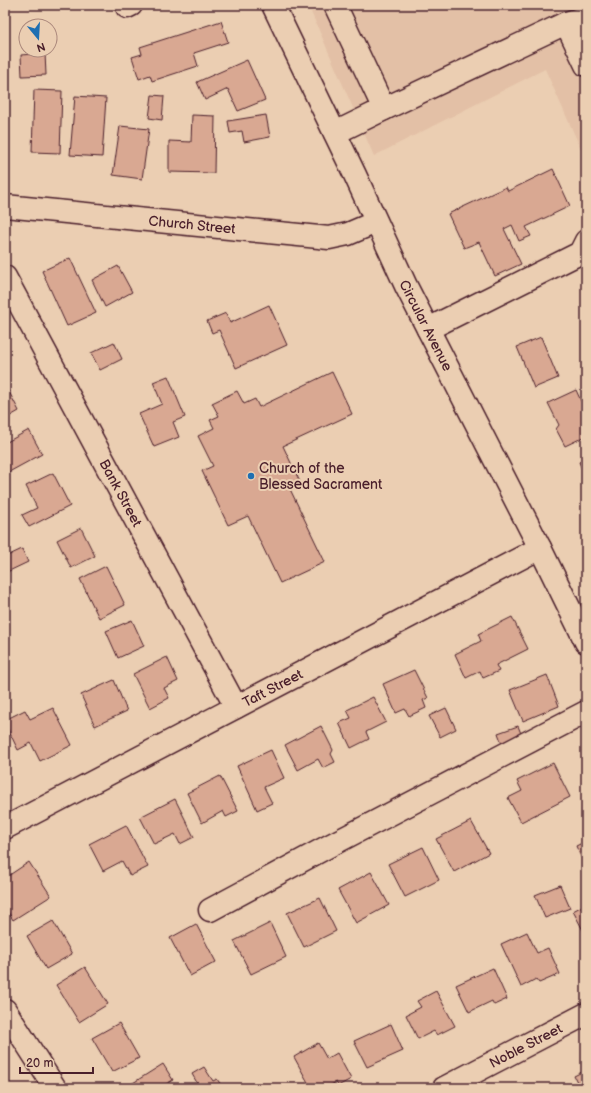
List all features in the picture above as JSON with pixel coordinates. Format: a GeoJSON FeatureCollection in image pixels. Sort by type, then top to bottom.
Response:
{"type":"FeatureCollection","features":[{"type":"Feature","properties":{"kind":"street","name":"Circular Avenue"},"geometry":{"type":"LineString","coordinates":[[273,5],[335,133],[406,286],[540,548],[586,642]]}},
{"type":"Feature","properties":{"kind":"street"},"geometry":{"type":"LineString","coordinates":[[335,5],[384,109]]}},
{"type":"Feature","properties":{"kind":"street"},"geometry":{"type":"LineString","coordinates":[[335,133],[576,20],[586,65]]}},
{"type":"Feature","properties":{"kind":"street","name":"Church Street"},"geometry":{"type":"LineString","coordinates":[[5,206],[329,238],[348,234],[376,222]]}},
{"type":"Feature","properties":{"kind":"street"},"geometry":{"type":"LineString","coordinates":[[428,329],[583,247]]}},
{"type":"Feature","properties":{"kind":"street","name":"Bank Street"},"geometry":{"type":"LineString","coordinates":[[5,278],[236,708]]}},
{"type":"Feature","properties":{"kind":"street","name":"Taft Street"},"geometry":{"type":"LineString","coordinates":[[5,828],[540,548]]}},
{"type":"Feature","properties":{"kind":"street"},"geometry":{"type":"LineString","coordinates":[[210,910],[586,712]]}},
{"type":"Feature","properties":{"kind":"street"},"geometry":{"type":"LineString","coordinates":[[5,1010],[55,1088]]}},
{"type":"Feature","properties":{"kind":"street","name":"Noble Street"},"geometry":{"type":"LineString","coordinates":[[444,1088],[586,1014]]}},
{"type":"Feature","properties":{"kind":"shaded area"},"geometry":{"type":"Polygon","coordinates":[[[308,5],[586,5],[586,160],[545,69],[374,156],[308,5]]]}},
{"type":"Feature","properties":{"kind":"building"},"geometry":{"type":"Polygon","coordinates":[[[221,21],[228,42],[194,53],[198,66],[152,81],[150,75],[139,79],[132,57],[142,54],[140,47],[221,21]]]}},
{"type":"Feature","properties":{"kind":"building"},"geometry":{"type":"Polygon","coordinates":[[[21,58],[45,58],[46,75],[22,76],[21,58]]]}},
{"type":"Feature","properties":{"kind":"building"},"geometry":{"type":"Polygon","coordinates":[[[247,60],[265,100],[238,111],[228,89],[205,100],[197,82],[247,60]]]}},
{"type":"Feature","properties":{"kind":"building"},"geometry":{"type":"Polygon","coordinates":[[[34,90],[62,91],[60,153],[32,152],[34,90]]]}},
{"type":"Feature","properties":{"kind":"building"},"geometry":{"type":"Polygon","coordinates":[[[152,95],[164,96],[162,120],[149,118],[152,95]]]}},
{"type":"Feature","properties":{"kind":"building"},"geometry":{"type":"Polygon","coordinates":[[[75,96],[106,98],[102,157],[70,155],[75,96]]]}},
{"type":"Feature","properties":{"kind":"building"},"geometry":{"type":"Polygon","coordinates":[[[192,115],[215,116],[214,173],[169,172],[169,141],[191,142],[192,115]]]}},
{"type":"Feature","properties":{"kind":"building"},"geometry":{"type":"Polygon","coordinates":[[[266,115],[270,137],[244,142],[242,131],[230,133],[228,121],[266,115]]]}},
{"type":"Feature","properties":{"kind":"building"},"geometry":{"type":"Polygon","coordinates":[[[120,126],[149,129],[142,179],[113,175],[120,126]]]}},
{"type":"Feature","properties":{"kind":"building"},"geometry":{"type":"Polygon","coordinates":[[[553,169],[570,206],[526,227],[531,236],[519,241],[512,225],[504,229],[521,264],[495,276],[479,242],[464,248],[448,214],[506,187],[508,191],[553,169]]]}},
{"type":"Feature","properties":{"kind":"building"},"geometry":{"type":"Polygon","coordinates":[[[70,258],[96,313],[67,326],[42,271],[70,258]]]}},
{"type":"Feature","properties":{"kind":"building"},"geometry":{"type":"Polygon","coordinates":[[[118,266],[132,292],[105,307],[92,280],[118,266]]]}},
{"type":"Feature","properties":{"kind":"building"},"geometry":{"type":"Polygon","coordinates":[[[269,305],[287,345],[236,368],[219,330],[212,333],[207,321],[226,313],[230,323],[269,305]]]}},
{"type":"Feature","properties":{"kind":"building"},"geometry":{"type":"Polygon","coordinates":[[[541,337],[558,378],[534,388],[517,347],[541,337]]]}},
{"type":"Feature","properties":{"kind":"building"},"geometry":{"type":"Polygon","coordinates":[[[114,342],[122,359],[100,370],[91,353],[114,342]]]}},
{"type":"Feature","properties":{"kind":"building","name":"Church of the Blessed Sacrament"},"geometry":{"type":"Polygon","coordinates":[[[332,372],[352,414],[283,446],[300,482],[289,487],[325,562],[280,583],[248,516],[228,525],[202,471],[213,466],[198,436],[214,428],[210,420],[219,416],[212,403],[237,391],[244,404],[255,399],[259,407],[332,372]]]}},
{"type":"Feature","properties":{"kind":"building"},"geometry":{"type":"Polygon","coordinates":[[[168,376],[185,417],[173,422],[179,437],[154,447],[139,414],[162,404],[153,382],[168,376]]]}},
{"type":"Feature","properties":{"kind":"building"},"geometry":{"type":"Polygon","coordinates":[[[5,384],[19,411],[5,419],[5,384]]]}},
{"type":"Feature","properties":{"kind":"building"},"geometry":{"type":"Polygon","coordinates":[[[576,390],[586,412],[586,436],[565,446],[556,429],[559,425],[548,403],[576,390]]]}},
{"type":"Feature","properties":{"kind":"building"},"geometry":{"type":"Polygon","coordinates":[[[29,430],[42,454],[9,472],[5,465],[5,443],[29,430]]]}},
{"type":"Feature","properties":{"kind":"building"},"geometry":{"type":"Polygon","coordinates":[[[586,459],[586,479],[579,462],[586,459]]]}},
{"type":"Feature","properties":{"kind":"building"},"geometry":{"type":"Polygon","coordinates":[[[53,473],[70,506],[29,527],[22,515],[37,508],[26,486],[53,473]]]}},
{"type":"Feature","properties":{"kind":"building"},"geometry":{"type":"Polygon","coordinates":[[[81,528],[95,556],[71,568],[57,540],[81,528]]]}},
{"type":"Feature","properties":{"kind":"building"},"geometry":{"type":"Polygon","coordinates":[[[22,549],[28,562],[7,572],[5,567],[5,557],[22,549]]]}},
{"type":"Feature","properties":{"kind":"building"},"geometry":{"type":"Polygon","coordinates":[[[106,566],[125,605],[99,618],[80,579],[106,566]]]}},
{"type":"Feature","properties":{"kind":"building"},"geometry":{"type":"Polygon","coordinates":[[[512,617],[528,649],[496,665],[499,671],[483,678],[480,671],[466,678],[455,654],[481,641],[478,634],[512,617]]]}},
{"type":"Feature","properties":{"kind":"building"},"geometry":{"type":"Polygon","coordinates":[[[132,620],[144,646],[118,658],[106,631],[132,620]]]}},
{"type":"Feature","properties":{"kind":"building"},"geometry":{"type":"Polygon","coordinates":[[[167,657],[178,681],[164,688],[169,698],[150,708],[133,674],[167,657]]]}},
{"type":"Feature","properties":{"kind":"building"},"geometry":{"type":"Polygon","coordinates":[[[414,670],[428,698],[423,700],[426,708],[409,716],[405,709],[396,713],[383,684],[414,670]]]}},
{"type":"Feature","properties":{"kind":"building"},"geometry":{"type":"Polygon","coordinates":[[[547,675],[559,706],[523,721],[510,690],[547,675]]]}},
{"type":"Feature","properties":{"kind":"building"},"geometry":{"type":"Polygon","coordinates":[[[114,680],[127,711],[95,726],[81,695],[114,680]]]}},
{"type":"Feature","properties":{"kind":"building"},"geometry":{"type":"Polygon","coordinates":[[[373,697],[386,722],[366,732],[369,739],[351,748],[339,723],[351,718],[347,710],[373,697]]]}},
{"type":"Feature","properties":{"kind":"building"},"geometry":{"type":"Polygon","coordinates":[[[53,708],[72,745],[40,761],[31,743],[18,750],[5,720],[25,710],[30,719],[53,708]]]}},
{"type":"Feature","properties":{"kind":"building"},"geometry":{"type":"Polygon","coordinates":[[[446,708],[456,729],[440,737],[429,716],[446,708]]]}},
{"type":"Feature","properties":{"kind":"building"},"geometry":{"type":"Polygon","coordinates":[[[321,726],[333,750],[331,754],[335,762],[323,768],[318,759],[298,770],[285,745],[321,726]]]}},
{"type":"Feature","properties":{"kind":"building"},"geometry":{"type":"Polygon","coordinates":[[[518,726],[522,736],[502,744],[498,733],[518,726]]]}},
{"type":"Feature","properties":{"kind":"building"},"geometry":{"type":"Polygon","coordinates":[[[271,750],[284,778],[264,787],[272,803],[257,810],[237,766],[271,750]]]}},
{"type":"Feature","properties":{"kind":"building"},"geometry":{"type":"Polygon","coordinates":[[[553,763],[570,797],[521,822],[508,798],[522,791],[517,781],[553,763]]]}},
{"type":"Feature","properties":{"kind":"building"},"geometry":{"type":"Polygon","coordinates":[[[220,776],[238,811],[226,817],[223,811],[202,823],[187,793],[220,776]]]}},
{"type":"Feature","properties":{"kind":"building"},"geometry":{"type":"Polygon","coordinates":[[[175,799],[194,837],[180,844],[175,834],[154,844],[140,817],[175,799]]]}},
{"type":"Feature","properties":{"kind":"building"},"geometry":{"type":"Polygon","coordinates":[[[471,821],[489,853],[454,872],[436,839],[471,821]]]}},
{"type":"Feature","properties":{"kind":"building"},"geometry":{"type":"Polygon","coordinates":[[[126,825],[148,867],[130,876],[122,861],[103,871],[89,844],[126,825]]]}},
{"type":"Feature","properties":{"kind":"building"},"geometry":{"type":"Polygon","coordinates":[[[586,841],[586,868],[576,846],[586,841]]]}},
{"type":"Feature","properties":{"kind":"building"},"geometry":{"type":"Polygon","coordinates":[[[423,847],[439,880],[405,897],[388,864],[423,847]]]}},
{"type":"Feature","properties":{"kind":"building"},"geometry":{"type":"Polygon","coordinates":[[[29,862],[51,896],[13,920],[5,907],[5,878],[29,862]]]}},
{"type":"Feature","properties":{"kind":"building"},"geometry":{"type":"Polygon","coordinates":[[[371,872],[389,905],[356,923],[338,890],[371,872]]]}},
{"type":"Feature","properties":{"kind":"building"},"geometry":{"type":"Polygon","coordinates":[[[560,885],[570,908],[545,918],[535,895],[560,885]]]}},
{"type":"Feature","properties":{"kind":"building"},"geometry":{"type":"Polygon","coordinates":[[[320,898],[336,931],[304,947],[287,913],[320,898]]]}},
{"type":"Feature","properties":{"kind":"building"},"geometry":{"type":"Polygon","coordinates":[[[586,904],[586,936],[573,911],[586,904]]]}},
{"type":"Feature","properties":{"kind":"building"},"geometry":{"type":"Polygon","coordinates":[[[53,921],[72,954],[46,969],[27,936],[53,921]]]}},
{"type":"Feature","properties":{"kind":"building"},"geometry":{"type":"Polygon","coordinates":[[[270,923],[286,957],[251,974],[234,941],[270,923]]]}},
{"type":"Feature","properties":{"kind":"building"},"geometry":{"type":"Polygon","coordinates":[[[196,924],[216,962],[190,976],[170,938],[196,924]]]}},
{"type":"Feature","properties":{"kind":"building"},"geometry":{"type":"Polygon","coordinates":[[[527,932],[537,953],[548,948],[560,974],[539,983],[536,979],[521,987],[501,944],[527,932]]]}},
{"type":"Feature","properties":{"kind":"building"},"geometry":{"type":"Polygon","coordinates":[[[85,967],[108,1004],[79,1022],[56,985],[85,967]]]}},
{"type":"Feature","properties":{"kind":"building"},"geometry":{"type":"Polygon","coordinates":[[[493,968],[507,999],[494,1005],[492,1001],[469,1012],[456,985],[493,968]]]}},
{"type":"Feature","properties":{"kind":"building"},"geometry":{"type":"Polygon","coordinates":[[[436,991],[455,1026],[437,1035],[434,1031],[418,1039],[406,1015],[421,1007],[417,1001],[436,991]]]}},
{"type":"Feature","properties":{"kind":"building"},"geometry":{"type":"Polygon","coordinates":[[[119,1023],[139,1058],[112,1072],[92,1038],[119,1023]]]}},
{"type":"Feature","properties":{"kind":"building"},"geometry":{"type":"Polygon","coordinates":[[[391,1024],[403,1051],[367,1067],[354,1041],[391,1024]]]}},
{"type":"Feature","properties":{"kind":"building"},"geometry":{"type":"Polygon","coordinates":[[[318,1043],[327,1059],[337,1053],[351,1079],[338,1086],[336,1082],[326,1088],[311,1088],[294,1057],[318,1043]]]}},
{"type":"Feature","properties":{"kind":"building"},"geometry":{"type":"Polygon","coordinates":[[[163,1064],[173,1080],[161,1087],[162,1088],[125,1088],[163,1064]]]}},
{"type":"Feature","properties":{"kind":"building"},"geometry":{"type":"Polygon","coordinates":[[[204,1067],[213,1081],[217,1079],[221,1085],[216,1088],[200,1088],[192,1074],[204,1067]]]}},
{"type":"Feature","properties":{"kind":"building"},"geometry":{"type":"Polygon","coordinates":[[[586,1070],[586,1088],[580,1088],[574,1076],[586,1070]]]}},
{"type":"Feature","properties":{"kind":"place","name":"Church of the Blessed Sacrament"},"geometry":{"type":"Point","coordinates":[251,476]}}]}
